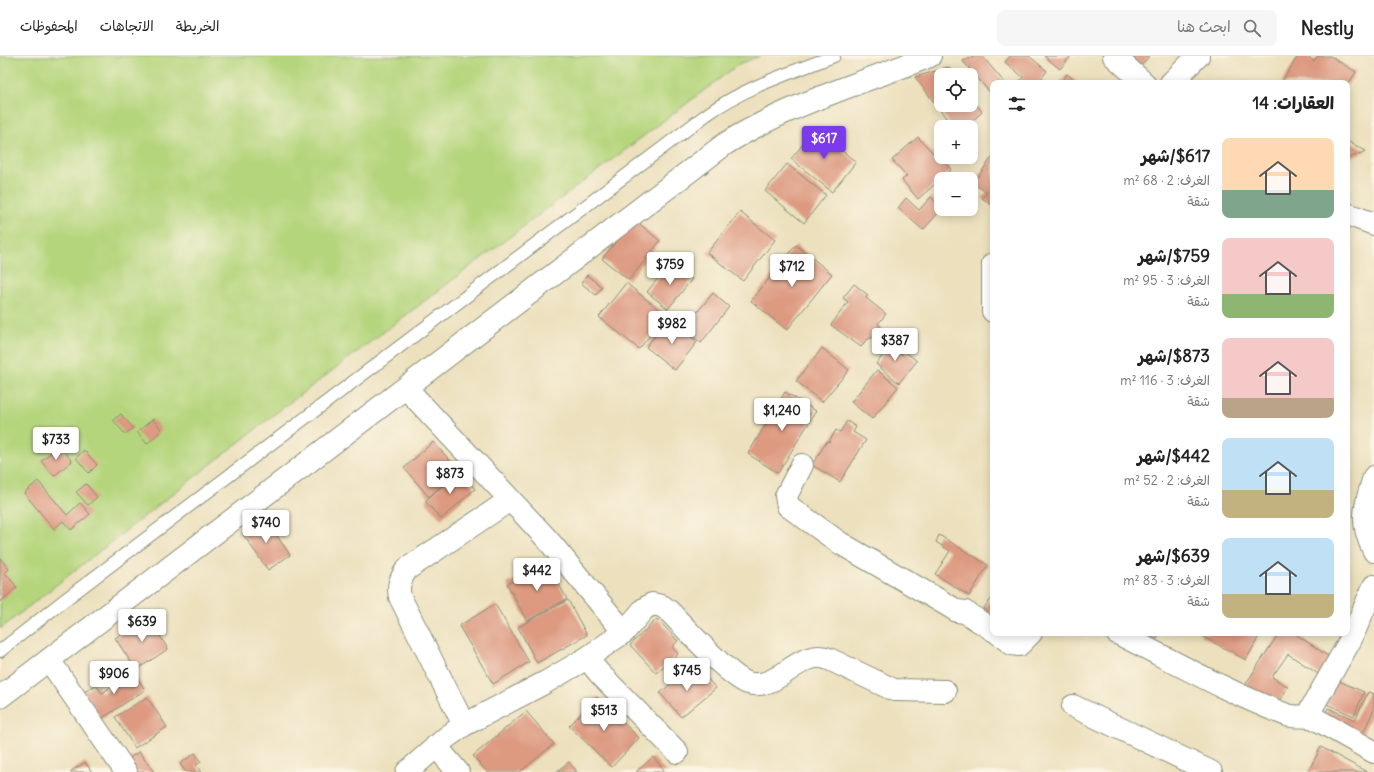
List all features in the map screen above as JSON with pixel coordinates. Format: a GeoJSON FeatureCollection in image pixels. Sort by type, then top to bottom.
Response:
{"type":"FeatureCollection","features":[{"type":"Feature","properties":{"kind":"street"},"geometry":{"type":"LineString","coordinates":[[0,697],[725,144],[751,128],[794,109],[930,56]]}},
{"type":"Feature","properties":{"kind":"street"},"geometry":{"type":"LineString","coordinates":[[1114,56],[1141,80]]}},
{"type":"Feature","properties":{"kind":"street"},"geometry":{"type":"LineString","coordinates":[[1173,80],[1198,56]]}},
{"type":"Feature","properties":{"kind":"street"},"geometry":{"type":"LineString","coordinates":[[1350,215],[1374,224]]}},
{"type":"Feature","properties":{"kind":"street"},"geometry":{"type":"LineString","coordinates":[[406,388],[548,540],[624,632]]}},
{"type":"Feature","properties":{"kind":"street"},"geometry":{"type":"LineString","coordinates":[[802,465],[786,496],[788,506],[840,543],[957,611],[965,612],[990,628]]}},
{"type":"Feature","properties":{"kind":"street"},"geometry":{"type":"LineString","coordinates":[[1374,477],[1367,500],[1363,522],[1367,537],[1374,551]]}},
{"type":"Feature","properties":{"kind":"street"},"geometry":{"type":"LineString","coordinates":[[464,724],[400,597],[398,589],[401,579],[407,569],[510,500]]}},
{"type":"Feature","properties":{"kind":"street"},"geometry":{"type":"LineString","coordinates":[[1307,716],[1351,639],[1374,586]]}},
{"type":"Feature","properties":{"kind":"street"},"geometry":{"type":"LineString","coordinates":[[407,772],[436,746],[464,724],[520,696],[586,658],[624,632],[644,609],[652,604],[662,606],[669,611],[732,673],[749,683],[767,682],[805,660],[818,656],[829,659],[894,690],[945,691]]}},
{"type":"Feature","properties":{"kind":"street"},"geometry":{"type":"LineString","coordinates":[[1002,636],[1012,644],[1019,645],[1028,636]]}},
{"type":"Feature","properties":{"kind":"street"},"geometry":{"type":"LineString","coordinates":[[1123,636],[1270,708],[1298,718],[1307,716],[1374,752]]}},
{"type":"Feature","properties":{"kind":"street"},"geometry":{"type":"LineString","coordinates":[[586,658],[677,752]]}},
{"type":"Feature","properties":{"kind":"street"},"geometry":{"type":"LineString","coordinates":[[50,660],[126,772]]}},
{"type":"Feature","properties":{"kind":"street"},"geometry":{"type":"LineString","coordinates":[[1073,706],[1211,772]]}},
{"type":"Feature","properties":{"kind":"street"},"geometry":{"type":"LineString","coordinates":[[436,746],[458,772]]}},
{"type":"Feature","properties":{"kind":"lane"},"geometry":{"type":"LineString","coordinates":[[0,651],[62,602],[710,111],[752,88],[834,56]]}},
{"type":"Feature","properties":{"kind":"green space"},"geometry":{"type":"Polygon","coordinates":[[[0,56],[760,56],[739,64],[280,410],[0,629],[0,56]]]}},
{"type":"Feature","properties":{"kind":"building"},"geometry":{"type":"Polygon","coordinates":[[[976,56],[982,56],[1002,80],[990,80],[990,92],[978,78],[978,68],[969,68],[963,61],[976,56]]]}},
{"type":"Feature","properties":{"kind":"building"},"geometry":{"type":"Polygon","coordinates":[[[1010,56],[1029,56],[1047,71],[1040,80],[1020,80],[1023,77],[1005,62],[1010,56]]]}},
{"type":"Feature","properties":{"kind":"building"},"geometry":{"type":"Polygon","coordinates":[[[1044,56],[1071,56],[1060,69],[1044,56]]]}},
{"type":"Feature","properties":{"kind":"building"},"geometry":{"type":"Polygon","coordinates":[[[1127,56],[1149,56],[1138,70],[1127,56]]]}},
{"type":"Feature","properties":{"kind":"building"},"geometry":{"type":"Polygon","coordinates":[[[1298,56],[1307,56],[1314,61],[1318,56],[1330,56],[1356,72],[1350,81],[1350,80],[1283,80],[1298,56]]]}},
{"type":"Feature","properties":{"kind":"building"},"geometry":{"type":"Polygon","coordinates":[[[934,71],[934,102],[915,77],[934,71]]]}},
{"type":"Feature","properties":{"kind":"building"},"geometry":{"type":"Polygon","coordinates":[[[1067,74],[1074,80],[1062,80],[1067,74]]]}},
{"type":"Feature","properties":{"kind":"building"},"geometry":{"type":"Polygon","coordinates":[[[978,107],[982,112],[973,120],[948,120],[942,112],[978,112],[978,107]]]}},
{"type":"Feature","properties":{"kind":"building"},"geometry":{"type":"Polygon","coordinates":[[[815,129],[856,162],[832,192],[791,159],[815,129]]]}},
{"type":"Feature","properties":{"kind":"building"},"geometry":{"type":"Polygon","coordinates":[[[918,137],[933,153],[934,152],[934,164],[946,164],[951,170],[949,172],[934,172],[934,185],[918,199],[902,180],[907,176],[892,160],[918,137]]]}},
{"type":"Feature","properties":{"kind":"building"},"geometry":{"type":"Polygon","coordinates":[[[1350,143],[1366,151],[1350,158],[1350,143]]]}},
{"type":"Feature","properties":{"kind":"building"},"geometry":{"type":"Polygon","coordinates":[[[990,160],[990,204],[982,198],[987,193],[978,187],[978,176],[990,160]]]}},
{"type":"Feature","properties":{"kind":"building"},"geometry":{"type":"Polygon","coordinates":[[[787,164],[826,195],[804,223],[765,191],[787,164]]]}},
{"type":"Feature","properties":{"kind":"building"},"geometry":{"type":"Polygon","coordinates":[[[931,197],[934,200],[934,216],[936,216],[923,230],[898,208],[906,198],[919,210],[931,197]]]}},
{"type":"Feature","properties":{"kind":"building"},"geometry":{"type":"Polygon","coordinates":[[[740,212],[775,240],[743,281],[707,253],[740,212]]]}},
{"type":"Feature","properties":{"kind":"building"},"geometry":{"type":"Polygon","coordinates":[[[634,219],[660,241],[629,280],[602,259],[634,219]]]}},
{"type":"Feature","properties":{"kind":"building"},"geometry":{"type":"Polygon","coordinates":[[[796,245],[832,274],[787,330],[751,301],[796,245]]]}},
{"type":"Feature","properties":{"kind":"building"},"geometry":{"type":"Polygon","coordinates":[[[671,262],[692,279],[668,309],[647,292],[671,262]]]}},
{"type":"Feature","properties":{"kind":"building"},"geometry":{"type":"Polygon","coordinates":[[[587,275],[602,287],[596,295],[581,283],[587,275]]]}},
{"type":"Feature","properties":{"kind":"building"},"geometry":{"type":"Polygon","coordinates":[[[626,283],[666,315],[639,349],[599,317],[626,283]]]}},
{"type":"Feature","properties":{"kind":"building"},"geometry":{"type":"Polygon","coordinates":[[[854,284],[868,295],[866,298],[886,314],[878,324],[882,328],[876,336],[866,340],[861,347],[831,325],[848,302],[843,298],[854,284]]]}},
{"type":"Feature","properties":{"kind":"building"},"geometry":{"type":"Polygon","coordinates":[[[713,293],[729,307],[701,343],[687,332],[694,324],[690,321],[713,293]]]}},
{"type":"Feature","properties":{"kind":"building"},"geometry":{"type":"Polygon","coordinates":[[[669,319],[697,342],[675,370],[646,347],[669,319]]]}},
{"type":"Feature","properties":{"kind":"building"},"geometry":{"type":"Polygon","coordinates":[[[883,340],[901,355],[904,351],[917,361],[899,383],[876,364],[884,354],[876,348],[883,340]]]}},
{"type":"Feature","properties":{"kind":"building"},"geometry":{"type":"Polygon","coordinates":[[[822,348],[849,370],[822,402],[796,381],[822,348]]]}},
{"type":"Feature","properties":{"kind":"building"},"geometry":{"type":"Polygon","coordinates":[[[877,370],[898,387],[872,419],[851,402],[877,370]]]}},
{"type":"Feature","properties":{"kind":"building"},"geometry":{"type":"Polygon","coordinates":[[[785,392],[816,411],[778,473],[748,454],[785,392]]]}},
{"type":"Feature","properties":{"kind":"building"},"geometry":{"type":"Polygon","coordinates":[[[121,414],[133,428],[125,434],[113,420],[121,414]]]}},
{"type":"Feature","properties":{"kind":"building"},"geometry":{"type":"Polygon","coordinates":[[[153,419],[162,430],[147,444],[137,432],[153,419]]]}},
{"type":"Feature","properties":{"kind":"building"},"geometry":{"type":"Polygon","coordinates":[[[847,421],[856,427],[853,432],[866,440],[840,482],[812,465],[827,441],[829,442],[836,430],[840,432],[847,421]]]}},
{"type":"Feature","properties":{"kind":"building"},"geometry":{"type":"Polygon","coordinates":[[[433,442],[459,470],[429,497],[404,468],[433,442]]]}},
{"type":"Feature","properties":{"kind":"building"},"geometry":{"type":"Polygon","coordinates":[[[59,446],[72,461],[54,476],[41,461],[59,446]]]}},
{"type":"Feature","properties":{"kind":"building"},"geometry":{"type":"Polygon","coordinates":[[[84,450],[97,465],[89,473],[76,458],[84,450]]]}},
{"type":"Feature","properties":{"kind":"building"},"geometry":{"type":"Polygon","coordinates":[[[459,471],[475,489],[441,519],[425,501],[459,471]]]}},
{"type":"Feature","properties":{"kind":"building"},"geometry":{"type":"Polygon","coordinates":[[[38,481],[67,515],[80,503],[90,514],[71,530],[63,521],[54,529],[24,493],[38,481]]]}},
{"type":"Feature","properties":{"kind":"building"},"geometry":{"type":"Polygon","coordinates":[[[86,484],[97,497],[88,505],[76,492],[86,484]]]}},
{"type":"Feature","properties":{"kind":"building"},"geometry":{"type":"Polygon","coordinates":[[[264,517],[290,555],[268,570],[242,533],[264,517]]]}},
{"type":"Feature","properties":{"kind":"building"},"geometry":{"type":"Polygon","coordinates":[[[939,535],[988,565],[969,596],[935,574],[950,551],[936,542],[939,535]]]}},
{"type":"Feature","properties":{"kind":"building"},"geometry":{"type":"Polygon","coordinates":[[[0,558],[9,569],[5,573],[17,587],[0,602],[0,558]]]}},
{"type":"Feature","properties":{"kind":"building"},"geometry":{"type":"Polygon","coordinates":[[[547,562],[567,599],[527,621],[507,584],[547,562]]]}},
{"type":"Feature","properties":{"kind":"building"},"geometry":{"type":"Polygon","coordinates":[[[568,600],[587,635],[537,663],[518,627],[568,600]]]}},
{"type":"Feature","properties":{"kind":"building"},"geometry":{"type":"Polygon","coordinates":[[[990,601],[990,615],[983,609],[990,601]]]}},
{"type":"Feature","properties":{"kind":"building"},"geometry":{"type":"Polygon","coordinates":[[[495,604],[529,662],[493,684],[459,626],[495,604]]]}},
{"type":"Feature","properties":{"kind":"building"},"geometry":{"type":"Polygon","coordinates":[[[148,617],[168,649],[136,670],[115,638],[148,617]]]}},
{"type":"Feature","properties":{"kind":"building"},"geometry":{"type":"Polygon","coordinates":[[[657,619],[678,641],[672,647],[678,654],[656,673],[630,645],[657,619]]]}},
{"type":"Feature","properties":{"kind":"building"},"geometry":{"type":"Polygon","coordinates":[[[1150,636],[1158,636],[1157,639],[1150,636]]]}},
{"type":"Feature","properties":{"kind":"building"},"geometry":{"type":"Polygon","coordinates":[[[1202,636],[1255,636],[1258,638],[1246,660],[1202,636]]]}},
{"type":"Feature","properties":{"kind":"building"},"geometry":{"type":"Polygon","coordinates":[[[1277,636],[1298,636],[1331,658],[1320,675],[1288,654],[1272,677],[1288,687],[1277,705],[1245,685],[1277,636]]]}},
{"type":"Feature","properties":{"kind":"building"},"geometry":{"type":"Polygon","coordinates":[[[690,668],[697,677],[702,673],[716,688],[681,717],[660,693],[690,668]]]}},
{"type":"Feature","properties":{"kind":"building"},"geometry":{"type":"Polygon","coordinates":[[[134,673],[145,690],[101,719],[84,692],[96,685],[102,693],[134,673]]]}},
{"type":"Feature","properties":{"kind":"building"},"geometry":{"type":"Polygon","coordinates":[[[1332,678],[1364,692],[1354,716],[1322,702],[1332,678]]]}},
{"type":"Feature","properties":{"kind":"building"},"geometry":{"type":"Polygon","coordinates":[[[1368,692],[1374,694],[1374,709],[1361,738],[1322,721],[1328,708],[1355,720],[1368,692]]]}},
{"type":"Feature","properties":{"kind":"building"},"geometry":{"type":"Polygon","coordinates":[[[147,697],[167,727],[135,748],[115,717],[147,697]]]}},
{"type":"Feature","properties":{"kind":"building"},"geometry":{"type":"Polygon","coordinates":[[[597,697],[639,738],[612,767],[569,726],[597,697]]]}},
{"type":"Feature","properties":{"kind":"building"},"geometry":{"type":"Polygon","coordinates":[[[526,711],[554,744],[520,772],[487,772],[473,756],[526,711]]]}},
{"type":"Feature","properties":{"kind":"building"},"geometry":{"type":"Polygon","coordinates":[[[1321,747],[1367,772],[1308,772],[1321,747]]]}},
{"type":"Feature","properties":{"kind":"building"},"geometry":{"type":"Polygon","coordinates":[[[139,752],[154,772],[133,772],[125,761],[139,752]]]}},
{"type":"Feature","properties":{"kind":"building"},"geometry":{"type":"Polygon","coordinates":[[[195,753],[201,762],[196,765],[201,772],[186,772],[180,764],[195,753]]]}},
{"type":"Feature","properties":{"kind":"building"},"geometry":{"type":"Polygon","coordinates":[[[653,757],[666,772],[636,772],[653,757]]]}},
{"type":"Feature","properties":{"kind":"building"},"geometry":{"type":"Polygon","coordinates":[[[85,762],[92,772],[70,772],[85,762]]]}},
{"type":"Feature","properties":{"kind":"building"},"geometry":{"type":"Polygon","coordinates":[[[569,762],[577,772],[556,772],[569,762]]]}}]}
